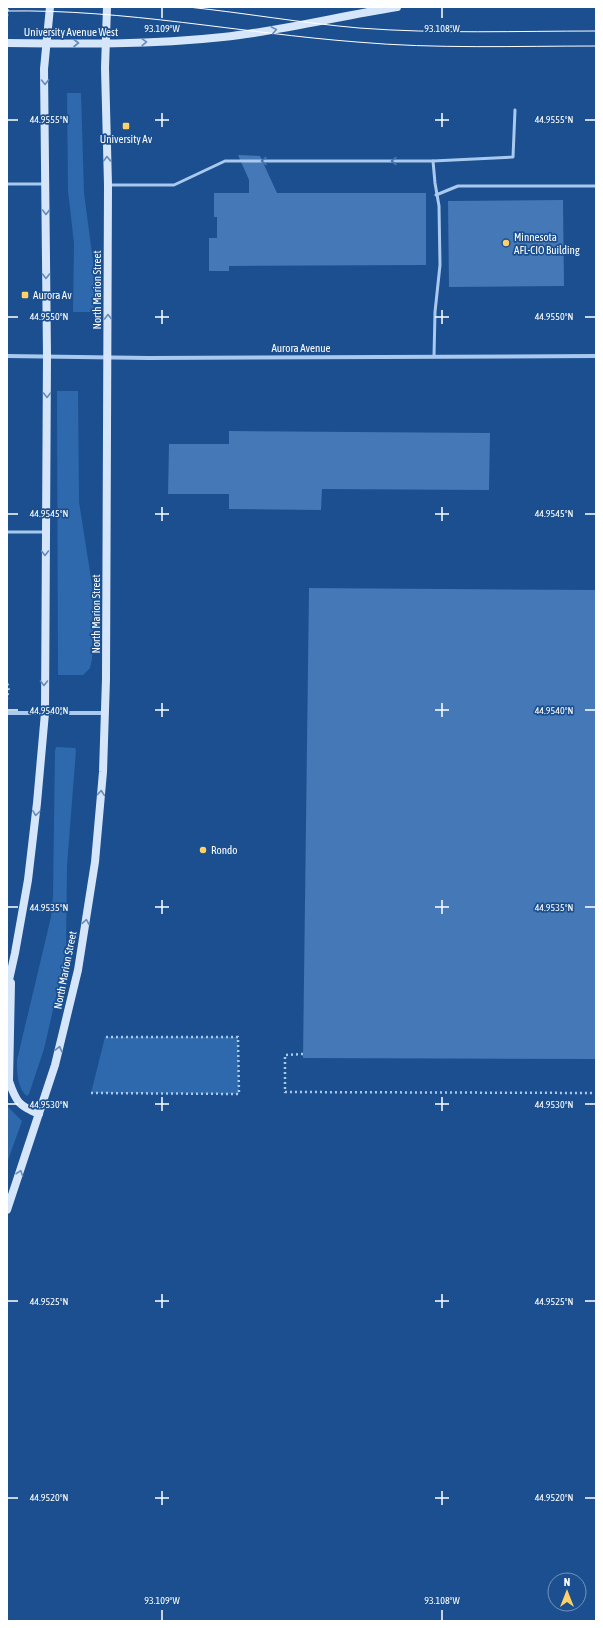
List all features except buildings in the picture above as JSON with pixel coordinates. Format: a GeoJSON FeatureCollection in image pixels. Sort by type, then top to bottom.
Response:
{"type":"FeatureCollection","features":[{"type":"Feature","properties":{"kind":"main road"},"geometry":{"type":"LineString","coordinates":[[7,989],[28,880],[45,713],[47,356],[44,69],[50,7]]}},
{"type":"Feature","properties":{"kind":"main road","name":"North Marion Street"},"geometry":{"type":"LineString","coordinates":[[7,1210],[55,1065],[78,970],[95,862],[105,713],[108,356],[108,185],[105,43],[107,7]]}},
{"type":"Feature","properties":{"kind":"main road","name":"University Avenue West"},"geometry":{"type":"LineString","coordinates":[[7,43],[187,41],[265,32],[397,7]]}},
{"type":"Feature","properties":{"kind":"main road"},"geometry":{"type":"LineString","coordinates":[[12,968],[9,1081],[14,1096],[24,1108],[39,1114]]}},
{"type":"Feature","properties":{"kind":"street","name":"Aurora Avenue"},"geometry":{"type":"LineString","coordinates":[[7,356],[108,356],[149,358],[596,356]]}},
{"type":"Feature","properties":{"kind":"street"},"geometry":{"type":"LineString","coordinates":[[7,713],[105,713]]}},
{"type":"Feature","properties":{"kind":"lane"},"geometry":{"type":"LineString","coordinates":[[108,185],[174,185],[225,161],[433,161],[513,157],[515,110]]}},
{"type":"Feature","properties":{"kind":"lane"},"geometry":{"type":"LineString","coordinates":[[433,161],[436,195],[439,206],[440,265],[435,312],[434,356]]}},
{"type":"Feature","properties":{"kind":"lane"},"geometry":{"type":"LineString","coordinates":[[7,184],[46,184]]}},
{"type":"Feature","properties":{"kind":"lane"},"geometry":{"type":"LineString","coordinates":[[436,195],[458,186],[596,186]]}},
{"type":"Feature","properties":{"kind":"lane"},"geometry":{"type":"LineString","coordinates":[[7,532],[46,532]]}},
{"type":"Feature","properties":{"kind":"path"},"geometry":{"type":"LineString","coordinates":[[7,16],[8,7]]}},
{"type":"Feature","properties":{"kind":"path"},"geometry":{"type":"LineString","coordinates":[[7,684],[9,686],[7,702]]}},
{"type":"Feature","properties":{"kind":"path"},"geometry":{"type":"LineString","coordinates":[[90,1093],[239,1094],[238,1037],[105,1037]]}},
{"type":"Feature","properties":{"kind":"path"},"geometry":{"type":"LineString","coordinates":[[303,1054],[285,1055],[285,1092],[596,1093]]}},
{"type":"Feature","properties":{"kind":"shaded area"},"geometry":{"type":"Polygon","coordinates":[[[67,93],[81,93],[84,193],[93,261],[94,312],[73,312],[74,243],[68,191],[67,93]]]}},
{"type":"Feature","properties":{"kind":"shaded area"},"geometry":{"type":"Polygon","coordinates":[[[57,391],[78,391],[79,502],[94,597],[92,660],[90,668],[83,675],[58,675],[57,391]]]}},
{"type":"Feature","properties":{"kind":"shaded area"},"geometry":{"type":"Polygon","coordinates":[[[56,747],[75,748],[76,750],[67,866],[66,953],[44,1049],[29,1094],[27,1096],[19,1084],[17,1060],[51,917],[53,896],[56,747]]]}},
{"type":"Feature","properties":{"kind":"shaded area"},"geometry":{"type":"Polygon","coordinates":[[[105,1037],[238,1037],[239,1094],[91,1093],[105,1037]]]}},
{"type":"Feature","properties":{"kind":"shaded area"},"geometry":{"type":"Polygon","coordinates":[[[7,1106],[22,1121],[7,1163],[7,1106]]]}},
{"type":"Feature","properties":{"kind":"tram line"},"geometry":{"type":"LineString","coordinates":[[188,7],[338,26],[389,30],[448,32],[596,31]]}},
{"type":"Feature","properties":{"kind":"tram line"},"geometry":{"type":"LineString","coordinates":[[7,11],[51,11],[95,14],[182,22],[313,38],[416,46],[596,46]]}},
{"type":"Feature","properties":{"kind":"place","name":"University Av"},"geometry":{"type":"Point","coordinates":[126,126]}},
{"type":"Feature","properties":{"kind":"place","name":"Minnesota AFL-CIO Building"},"geometry":{"type":"Point","coordinates":[506,243]}},
{"type":"Feature","properties":{"kind":"place","name":"Aurora Av"},"geometry":{"type":"Point","coordinates":[25,295]}},
{"type":"Feature","properties":{"kind":"place","name":"Rondo"},"geometry":{"type":"Point","coordinates":[203,850]}}]}
